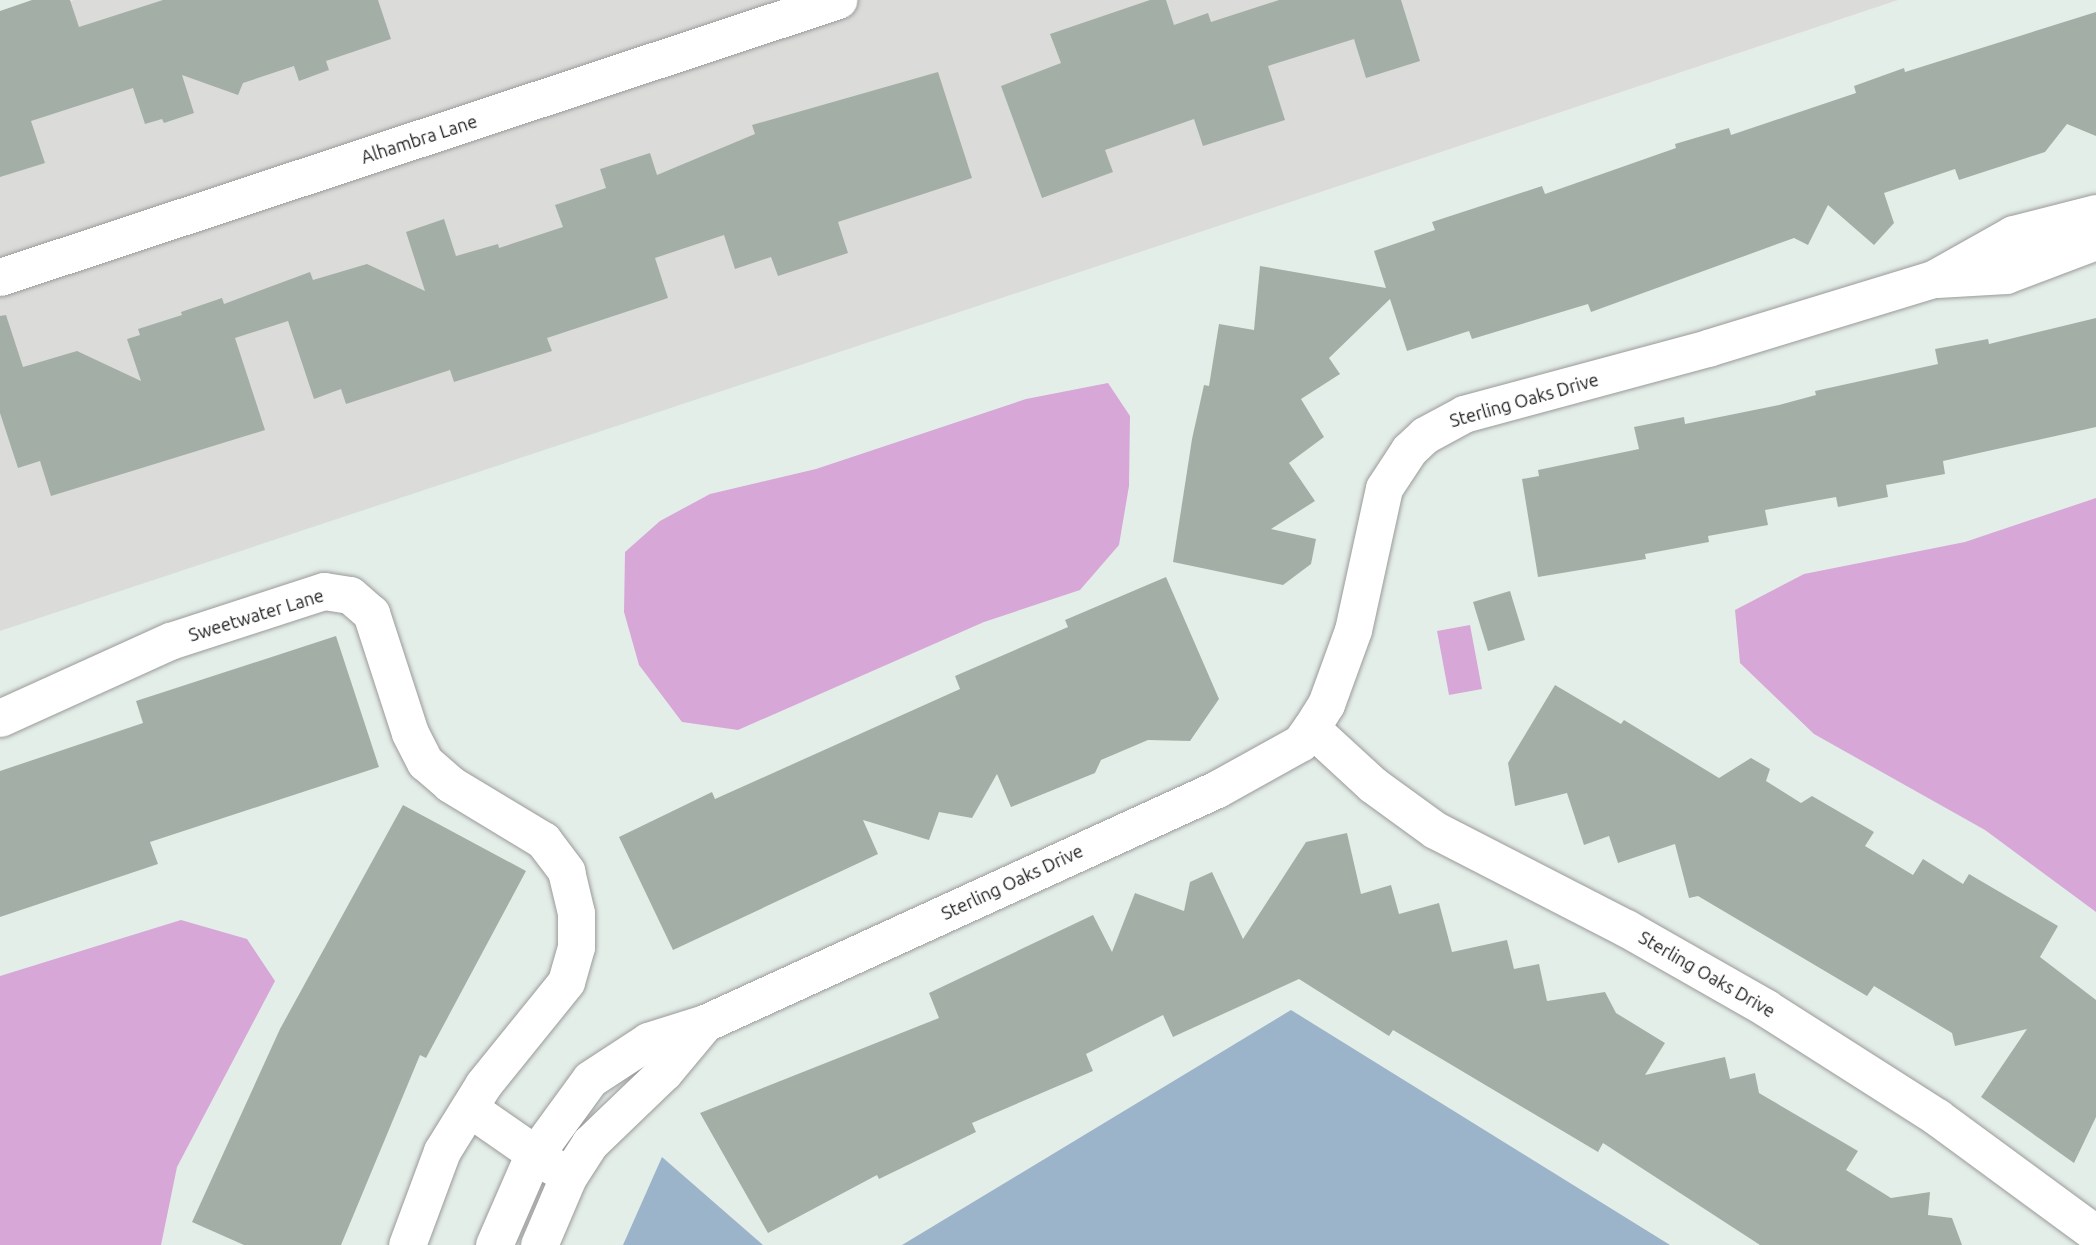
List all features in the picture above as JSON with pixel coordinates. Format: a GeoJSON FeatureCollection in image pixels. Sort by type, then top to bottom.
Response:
{"type":"FeatureCollection","features":[{"type":"Feature","properties":{"kind":"street","name":"Alhambra Lane"},"geometry":{"type":"LineString","coordinates":[[0,277],[838,0]]}},
{"type":"Feature","properties":{"kind":"street","name":"Sterling Oaks Drive"},"geometry":{"type":"LineString","coordinates":[[494,1245],[535,1154],[590,1079],[648,1041],[705,1023],[1217,789],[1300,743],[1326,704],[1353,631],[1384,488],[1409,450],[1425,435],[1464,414],[1707,348],[1933,279],[2013,234],[2096,213]]}},
{"type":"Feature","properties":{"kind":"street","name":"Sterling Oaks Drive"},"geometry":{"type":"LineString","coordinates":[[1933,279],[2006,275],[2096,241]]}},
{"type":"Feature","properties":{"kind":"street","name":"Sweetwater Lane"},"geometry":{"type":"LineString","coordinates":[[0,718],[170,641],[311,595],[337,591],[363,604],[371,613],[410,733],[425,762],[450,784],[543,840],[566,871],[576,913],[576,947],[566,982],[469,1108],[443,1151],[407,1245]]}},
{"type":"Feature","properties":{"kind":"street","name":"Sterling Oaks Drive"},"geometry":{"type":"LineString","coordinates":[[1311,729],[1373,785],[1435,830],[1626,928],[1789,1022],[1937,1117],[2096,1234]]}},
{"type":"Feature","properties":{"kind":"street","name":"Sterling Oaks Drive"},"geometry":{"type":"LineString","coordinates":[[539,1245],[568,1177],[590,1143],[664,1072],[705,1023]]}},
{"type":"Feature","properties":{"kind":"street"},"geometry":{"type":"LineString","coordinates":[[469,1108],[568,1177]]}},
{"type":"Feature","properties":{"kind":"shaded area"},"geometry":{"type":"Polygon","coordinates":[[[74,0],[1898,0],[0,631],[0,25],[74,0]]]}},
{"type":"Feature","properties":{"kind":"shaded area"},"geometry":{"type":"Polygon","coordinates":[[[1108,383],[1130,416],[1129,486],[1119,545],[1080,590],[984,622],[738,730],[682,722],[639,665],[624,612],[625,552],[660,521],[710,494],[816,469],[1026,399],[1108,383]]]}},
{"type":"Feature","properties":{"kind":"shaded area"},"geometry":{"type":"Polygon","coordinates":[[[2096,498],[2096,912],[1985,830],[1814,734],[1740,663],[1735,610],[1804,574],[1965,542],[2096,498]]]}},
{"type":"Feature","properties":{"kind":"shaded area"},"geometry":{"type":"Polygon","coordinates":[[[1470,625],[1482,689],[1449,695],[1437,631],[1470,625]]]}},
{"type":"Feature","properties":{"kind":"shaded area"},"geometry":{"type":"Polygon","coordinates":[[[181,920],[247,939],[275,981],[177,1167],[161,1245],[0,1245],[0,976],[181,920]]]}},
{"type":"Feature","properties":{"kind":"shaded area"},"geometry":{"type":"Polygon","coordinates":[[[1291,1010],[1670,1245],[902,1245],[1291,1010]]]}},
{"type":"Feature","properties":{"kind":"shaded area"},"geometry":{"type":"Polygon","coordinates":[[[662,1157],[763,1245],[623,1245],[662,1157]]]}},
{"type":"Feature","properties":{"kind":"building"},"geometry":{"type":"Polygon","coordinates":[[[32,0],[70,0],[79,27],[163,0],[378,0],[391,39],[326,61],[329,70],[299,81],[294,66],[243,83],[238,95],[182,75],[194,113],[164,123],[162,119],[145,124],[133,88],[31,121],[45,163],[0,177],[0,11],[32,0]]]}},
{"type":"Feature","properties":{"kind":"building"},"geometry":{"type":"Polygon","coordinates":[[[1150,0],[1166,0],[1174,25],[1208,13],[1211,22],[1279,0],[1401,0],[1420,61],[1366,78],[1354,39],[1268,66],[1285,120],[1203,146],[1194,119],[1105,150],[1113,172],[1042,198],[1001,86],[1061,63],[1050,34],[1150,0]]]}},
{"type":"Feature","properties":{"kind":"building"},"geometry":{"type":"Polygon","coordinates":[[[2096,12],[2096,136],[2067,124],[2045,152],[1959,180],[1955,169],[1884,193],[1894,223],[1874,245],[1828,205],[1808,245],[1794,238],[1591,312],[1588,304],[1472,339],[1469,331],[1407,351],[1390,299],[1329,358],[1340,374],[1301,399],[1324,437],[1289,463],[1315,501],[1271,529],[1316,539],[1311,564],[1283,585],[1173,562],[1192,439],[1204,385],[1209,386],[1219,324],[1254,330],[1260,266],[1386,288],[1374,251],[1435,230],[1432,222],[1542,186],[1545,194],[1676,148],[1675,144],[1729,128],[1731,135],[1856,93],[1854,86],[1904,68],[1905,72],[2096,12]]]}},
{"type":"Feature","properties":{"kind":"building"},"geometry":{"type":"Polygon","coordinates":[[[938,72],[972,178],[838,222],[848,253],[778,276],[771,257],[735,269],[724,235],[655,258],[668,298],[547,338],[552,351],[454,382],[450,370],[346,404],[341,389],[314,399],[288,321],[235,338],[265,430],[51,496],[40,461],[18,468],[0,413],[0,316],[6,315],[23,367],[77,351],[141,381],[127,339],[140,335],[138,329],[182,315],[181,312],[222,298],[224,304],[310,272],[313,280],[367,264],[425,291],[406,232],[444,219],[456,256],[498,244],[499,248],[563,227],[555,205],[606,188],[600,169],[650,153],[657,175],[755,134],[752,125],[938,72]]]}},
{"type":"Feature","properties":{"kind":"building"},"geometry":{"type":"Polygon","coordinates":[[[2096,318],[2096,427],[1943,461],[1945,474],[1886,485],[1888,497],[1838,507],[1836,497],[1765,510],[1768,525],[1708,536],[1709,542],[1645,554],[1646,559],[1538,577],[1522,479],[1539,476],[1538,470],[1639,449],[1634,427],[1684,417],[1685,424],[1779,405],[1816,395],[1815,391],[1938,364],[1935,349],[1988,339],[1989,344],[2096,318]]]}},
{"type":"Feature","properties":{"kind":"building"},"geometry":{"type":"Polygon","coordinates":[[[1166,577],[1219,699],[1190,741],[1148,740],[1101,760],[1095,773],[1011,807],[997,774],[972,818],[939,812],[929,840],[863,820],[878,854],[673,950],[619,837],[712,792],[715,799],[960,689],[955,676],[1068,627],[1065,620],[1166,577]]]}},
{"type":"Feature","properties":{"kind":"building"},"geometry":{"type":"Polygon","coordinates":[[[1510,591],[1525,640],[1488,651],[1473,602],[1510,591]]]}},
{"type":"Feature","properties":{"kind":"building"},"geometry":{"type":"Polygon","coordinates":[[[336,636],[379,767],[150,842],[158,864],[0,917],[0,771],[143,723],[136,701],[336,636]]]}},
{"type":"Feature","properties":{"kind":"building"},"geometry":{"type":"Polygon","coordinates":[[[1555,685],[1621,724],[1624,720],[1719,778],[1751,758],[1770,769],[1766,781],[1801,803],[1812,796],[1874,832],[1865,846],[1913,875],[1923,859],[1963,884],[1969,874],[2058,926],[2040,957],[2096,1000],[2096,1117],[2074,1163],[1981,1097],[2027,1029],[1955,1046],[1952,1033],[1874,986],[1867,996],[1698,896],[1689,898],[1675,844],[1618,863],[1609,836],[1584,845],[1567,793],[1515,806],[1508,763],[1555,685]]]}},
{"type":"Feature","properties":{"kind":"building"},"geometry":{"type":"Polygon","coordinates":[[[403,805],[526,871],[426,1058],[420,1055],[341,1245],[244,1245],[192,1222],[280,1029],[403,805]]]}},
{"type":"Feature","properties":{"kind":"building"},"geometry":{"type":"Polygon","coordinates":[[[1347,833],[1361,894],[1391,885],[1399,914],[1439,903],[1452,952],[1507,940],[1514,969],[1539,964],[1547,1001],[1605,992],[1616,1013],[1665,1043],[1645,1075],[1725,1057],[1730,1079],[1755,1073],[1759,1093],[1858,1151],[1846,1170],[1891,1198],[1930,1192],[1928,1215],[1952,1218],[1962,1245],[1760,1245],[1603,1143],[1598,1152],[1393,1030],[1389,1036],[1299,979],[1173,1037],[1163,1015],[1086,1054],[1093,1071],[972,1123],[976,1132],[879,1179],[877,1175],[768,1233],[700,1113],[939,1018],[929,993],[1093,915],[1112,952],[1135,893],[1184,911],[1190,882],[1212,872],[1243,939],[1306,842],[1347,833]]]}}]}
